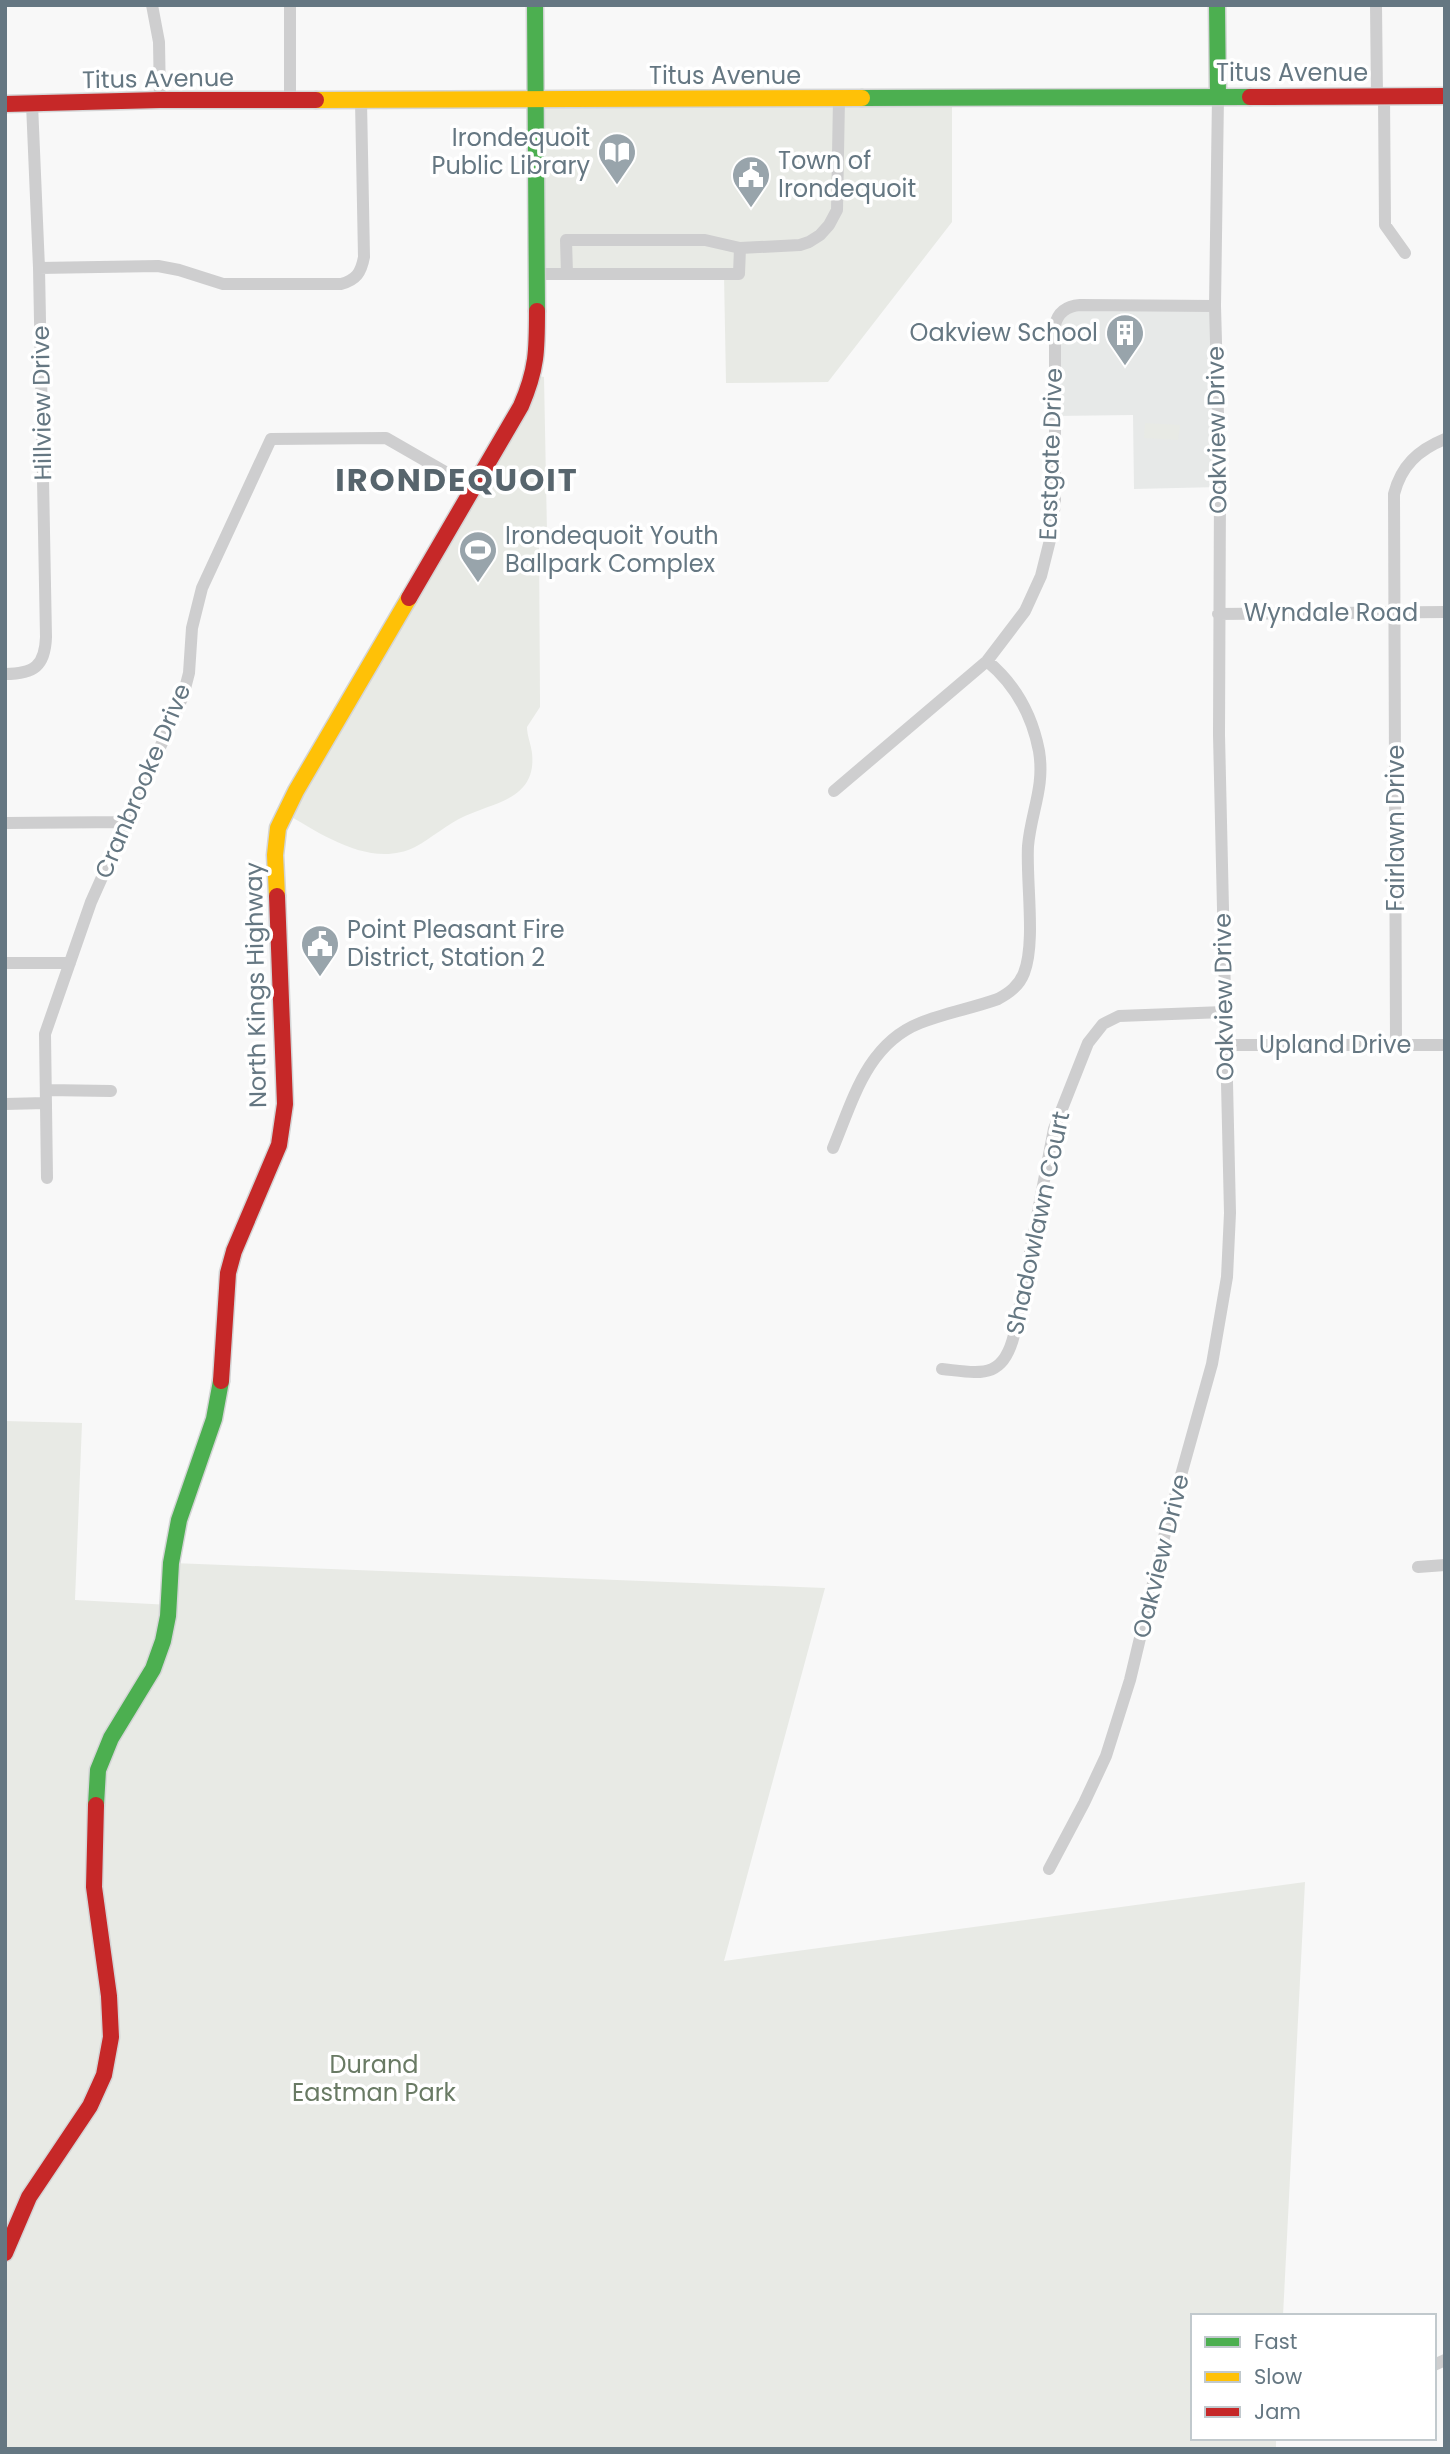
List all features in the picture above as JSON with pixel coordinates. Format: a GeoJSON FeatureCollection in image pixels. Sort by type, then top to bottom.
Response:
{"type":"FeatureCollection","features":[{"type":"Feature","properties":{"kind":"street"},"geometry":{"type":"LineString","coordinates":[[152,5],[159,43],[160,100]]}},
{"type":"Feature","properties":{"kind":"street"},"geometry":{"type":"LineString","coordinates":[[289,5],[290,100]]}},
{"type":"Feature","properties":{"kind":"street","name":"North Kings Highway"},"geometry":{"type":"LineString","coordinates":[[5,2253],[29,2197],[90,2106],[104,2075],[111,2037],[109,1996],[94,1886],[98,1770],[111,1738],[153,1669],[163,1641],[168,1615],[171,1563],[179,1520],[214,1419],[223,1373],[228,1273],[234,1251],[279,1145],[285,1104],[275,855],[278,828],[315,757],[524,400],[533,379],[537,354],[535,5]]}},
{"type":"Feature","properties":{"kind":"street"},"geometry":{"type":"LineString","coordinates":[[1217,5],[1218,96]]}},
{"type":"Feature","properties":{"kind":"street"},"geometry":{"type":"LineString","coordinates":[[1376,5],[1385,225],[1405,253]]}},
{"type":"Feature","properties":{"kind":"street","name":"Oakview Drive"},"geometry":{"type":"LineString","coordinates":[[1049,1869],[1084,1803],[1113,1738],[1130,1680],[1166,1529],[1212,1364],[1227,1277],[1230,1224],[1224,1012],[1218,614],[1220,487],[1215,306],[1218,96]]}},
{"type":"Feature","properties":{"kind":"street","name":"Titus Avenue"},"geometry":{"type":"LineString","coordinates":[[5,104],[160,100],[1445,96]]}},
{"type":"Feature","properties":{"kind":"street"},"geometry":{"type":"LineString","coordinates":[[566,274],[566,240],[705,240],[740,248],[809,243],[829,225],[837,210],[839,99]]}},
{"type":"Feature","properties":{"kind":"street"},"geometry":{"type":"LineString","coordinates":[[39,268],[158,266],[179,270],[211,282],[247,285],[349,282],[357,277],[362,269],[364,257],[360,101]]}},
{"type":"Feature","properties":{"kind":"street","name":"Hillview Drive"},"geometry":{"type":"LineString","coordinates":[[5,674],[27,673],[35,668],[46,648],[39,268],[32,104]]}},
{"type":"Feature","properties":{"kind":"street"},"geometry":{"type":"LineString","coordinates":[[536,274],[739,274],[740,248]]}},
{"type":"Feature","properties":{"kind":"street","name":"Eastgate Drive"},"geometry":{"type":"LineString","coordinates":[[834,792],[987,661],[1025,611],[1041,576],[1051,540],[1055,503],[1055,325],[1059,315],[1067,307],[1080,305],[1215,306]]}},
{"type":"Feature","properties":{"kind":"street","name":"Cranbrooke Drive"},"geometry":{"type":"LineString","coordinates":[[47,1178],[45,1034],[91,902],[183,696],[189,673],[195,608],[202,588],[271,439],[386,438],[473,488]]}},
{"type":"Feature","properties":{"kind":"street","name":"Fairlawn Drive"},"geometry":{"type":"LineString","coordinates":[[1396,1044],[1393,506],[1396,484],[1408,462],[1419,452],[1445,439]]}},
{"type":"Feature","properties":{"kind":"street","name":"Wyndale Road"},"geometry":{"type":"LineString","coordinates":[[1218,614],[1445,612]]}},
{"type":"Feature","properties":{"kind":"street"},"geometry":{"type":"LineString","coordinates":[[833,1148],[866,1072],[883,1048],[906,1029],[920,1023],[998,999],[1009,993],[1024,975],[1029,948],[1028,845],[1041,786],[1040,762],[1024,706],[1005,678],[987,661]]}},
{"type":"Feature","properties":{"kind":"street"},"geometry":{"type":"LineString","coordinates":[[5,823],[127,822]]}},
{"type":"Feature","properties":{"kind":"street"},"geometry":{"type":"LineString","coordinates":[[5,963],[70,962]]}},
{"type":"Feature","properties":{"kind":"street","name":"Shadowlawn Court"},"geometry":{"type":"LineString","coordinates":[[942,1369],[986,1372],[1002,1364],[1008,1356],[1054,1129],[1083,1052],[1095,1032],[1110,1019],[1119,1016],[1224,1012]]}},
{"type":"Feature","properties":{"kind":"street","name":"Upland Drive"},"geometry":{"type":"LineString","coordinates":[[1225,1045],[1445,1045]]}},
{"type":"Feature","properties":{"kind":"street"},"geometry":{"type":"LineString","coordinates":[[5,1104],[111,1091]]}},
{"type":"Feature","properties":{"kind":"street"},"geometry":{"type":"LineString","coordinates":[[1418,1567],[1445,1565]]}},
{"type":"Feature","properties":{"kind":"shaded area"},"geometry":{"type":"Polygon","coordinates":[[[1215,306],[1220,487],[1134,489],[1133,415],[1055,416],[1055,325],[1062,311],[1215,306]]]}},
{"type":"Feature","properties":{"kind":"green space"},"geometry":{"type":"Polygon","coordinates":[[[952,98],[952,222],[828,382],[726,383],[724,275],[536,276],[535,100],[952,98]]]}},
{"type":"Feature","properties":{"kind":"green space","name":"Irondequoit Youth Ballpark Complex"},"geometry":{"type":"Polygon","coordinates":[[[534,375],[544,377],[547,532],[539,537],[540,707],[527,727],[532,753],[532,768],[528,780],[512,796],[458,819],[415,847],[398,853],[364,851],[330,839],[285,813],[534,375]]]}},
{"type":"Feature","properties":{"kind":"green space"},"geometry":{"type":"Polygon","coordinates":[[[1145,423],[1180,425],[1178,440],[1144,438],[1145,423]]]}},
{"type":"Feature","properties":{"kind":"green space","name":"Durand Eastman Park"},"geometry":{"type":"Polygon","coordinates":[[[5,1421],[82,1423],[75,1600],[171,1605],[173,1563],[825,1588],[724,1961],[1305,1882],[1283,2314],[1191,2314],[1191,2440],[1276,2440],[1276,2449],[5,2449],[5,1421]]]}},
{"type":"Feature","properties":{"kind":"traffic: fast"},"geometry":{"type":"LineString","coordinates":[[535,5],[537,311]]}},
{"type":"Feature","properties":{"kind":"traffic: fast"},"geometry":{"type":"LineString","coordinates":[[1217,5],[1218,96]]}},
{"type":"Feature","properties":{"kind":"traffic: fast"},"geometry":{"type":"LineString","coordinates":[[862,98],[1250,97]]}},
{"type":"Feature","properties":{"kind":"traffic: fast"},"geometry":{"type":"LineString","coordinates":[[96,1805],[98,1770],[111,1738],[153,1669],[163,1641],[168,1616],[171,1563],[179,1520],[214,1419],[221,1381]]}},
{"type":"Feature","properties":{"kind":"traffic: slow"},"geometry":{"type":"LineString","coordinates":[[316,100],[862,98]]}},
{"type":"Feature","properties":{"kind":"traffic: slow"},"geometry":{"type":"LineString","coordinates":[[277,896],[275,855],[278,828],[296,791],[409,598]]}},
{"type":"Feature","properties":{"kind":"traffic: jam"},"geometry":{"type":"LineString","coordinates":[[1250,97],[1445,96]]}},
{"type":"Feature","properties":{"kind":"traffic: jam"},"geometry":{"type":"LineString","coordinates":[[5,104],[316,100]]}},
{"type":"Feature","properties":{"kind":"traffic: jam"},"geometry":{"type":"LineString","coordinates":[[409,598],[521,406],[535,359],[537,311]]}},
{"type":"Feature","properties":{"kind":"traffic: jam"},"geometry":{"type":"LineString","coordinates":[[221,1381],[228,1273],[234,1251],[279,1145],[285,1104],[277,896]]}},
{"type":"Feature","properties":{"kind":"traffic: jam"},"geometry":{"type":"LineString","coordinates":[[5,2253],[29,2197],[90,2106],[104,2075],[111,2037],[109,1996],[94,1887],[96,1805]]}},
{"type":"Feature","properties":{"kind":"place","name":"Irondequoit Public Library"},"geometry":{"type":"Point","coordinates":[617,186]}},
{"type":"Feature","properties":{"kind":"place","name":"Town of Irondequoit"},"geometry":{"type":"Point","coordinates":[751,209]}},
{"type":"Feature","properties":{"kind":"place","name":"Oakview School"},"geometry":{"type":"Point","coordinates":[1125,367]}},
{"type":"Feature","properties":{"kind":"place","name":"Irondequoit Youth Ballpark Complex"},"geometry":{"type":"Point","coordinates":[478,584]}},
{"type":"Feature","properties":{"kind":"place","name":"Point Pleasant Fire District, Station 2"},"geometry":{"type":"Point","coordinates":[320,978]}},
{"type":"Feature","properties":{"kind":"district","name":"IRONDEQUOIT"},"geometry":{"type":"Point","coordinates":[457,480]}}]}
